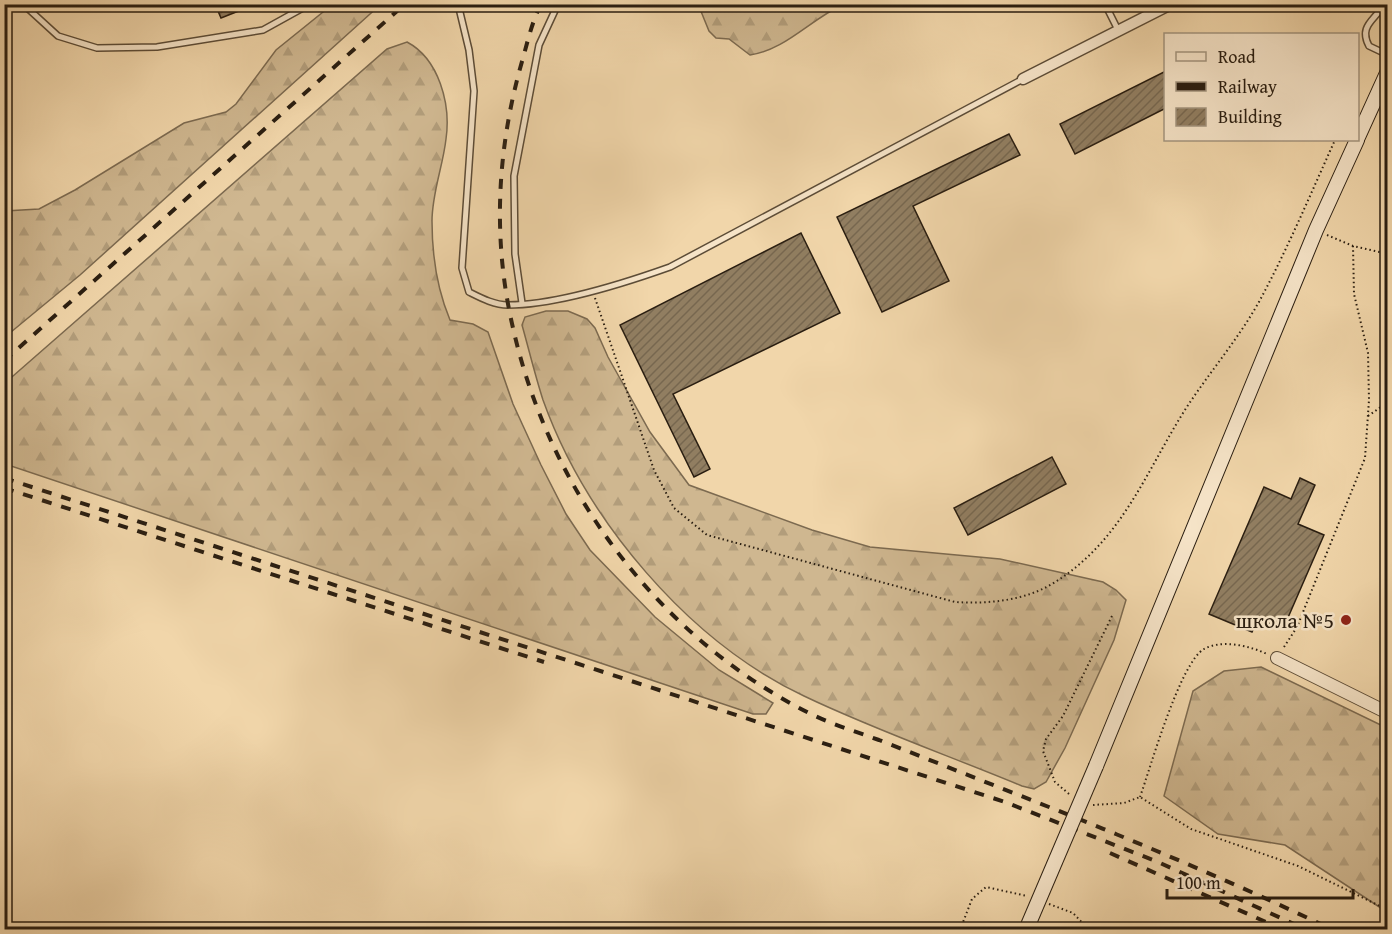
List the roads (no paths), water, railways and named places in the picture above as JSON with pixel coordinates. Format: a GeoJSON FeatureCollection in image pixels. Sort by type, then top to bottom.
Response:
{"type":"FeatureCollection","features":[{"type":"Feature","properties":{"kind":"main road"},"geometry":{"type":"LineString","coordinates":[[1359,135],[1388,71]]}},
{"type":"Feature","properties":{"kind":"main road"},"geometry":{"type":"LineString","coordinates":[[1026,930],[1096,766],[1316,231],[1356,141]]}},
{"type":"Feature","properties":{"kind":"street"},"geometry":{"type":"LineString","coordinates":[[1023,79],[1171,4]]}},
{"type":"Feature","properties":{"kind":"street"},"geometry":{"type":"LineString","coordinates":[[1277,658],[1388,713]]}},
{"type":"Feature","properties":{"kind":"lane"},"geometry":{"type":"LineString","coordinates":[[23,4],[58,36],[98,48],[157,47],[263,30],[310,4]]}},
{"type":"Feature","properties":{"kind":"lane"},"geometry":{"type":"LineString","coordinates":[[458,4],[469,50],[474,91],[462,268],[469,292],[486,301],[507,305],[592,290],[670,267],[1023,79]]}},
{"type":"Feature","properties":{"kind":"lane"},"geometry":{"type":"LineString","coordinates":[[522,303],[515,254],[514,176],[539,45],[558,4]]}},
{"type":"Feature","properties":{"kind":"lane"},"geometry":{"type":"LineString","coordinates":[[1105,4],[1119,32]]}},
{"type":"Feature","properties":{"kind":"lane"},"geometry":{"type":"LineString","coordinates":[[1384,4],[1368,22],[1365,36],[1369,46],[1388,55]]}},
{"type":"Feature","properties":{"kind":"railway"},"geometry":{"type":"LineString","coordinates":[[4,361],[405,4]]}},
{"type":"Feature","properties":{"kind":"railway"},"geometry":{"type":"LineString","coordinates":[[541,4],[530,31],[514,91],[503,159],[500,226],[506,294],[530,389],[554,448],[584,503],[620,555],[661,603],[707,646],[758,684],[813,715],[1136,842],[1333,930]]}},
{"type":"Feature","properties":{"kind":"railway"},"geometry":{"type":"LineString","coordinates":[[4,478],[1005,802],[1158,862],[1307,930]]}},
{"type":"Feature","properties":{"kind":"railway"},"geometry":{"type":"LineString","coordinates":[[4,488],[544,662]]}},
{"type":"Feature","properties":{"kind":"railway"},"geometry":{"type":"LineString","coordinates":[[1110,853],[1284,930]]}},
{"type":"Feature","properties":{"kind":"place","name":"школа №5"},"geometry":{"type":"Point","coordinates":[1346,620]}}]}
